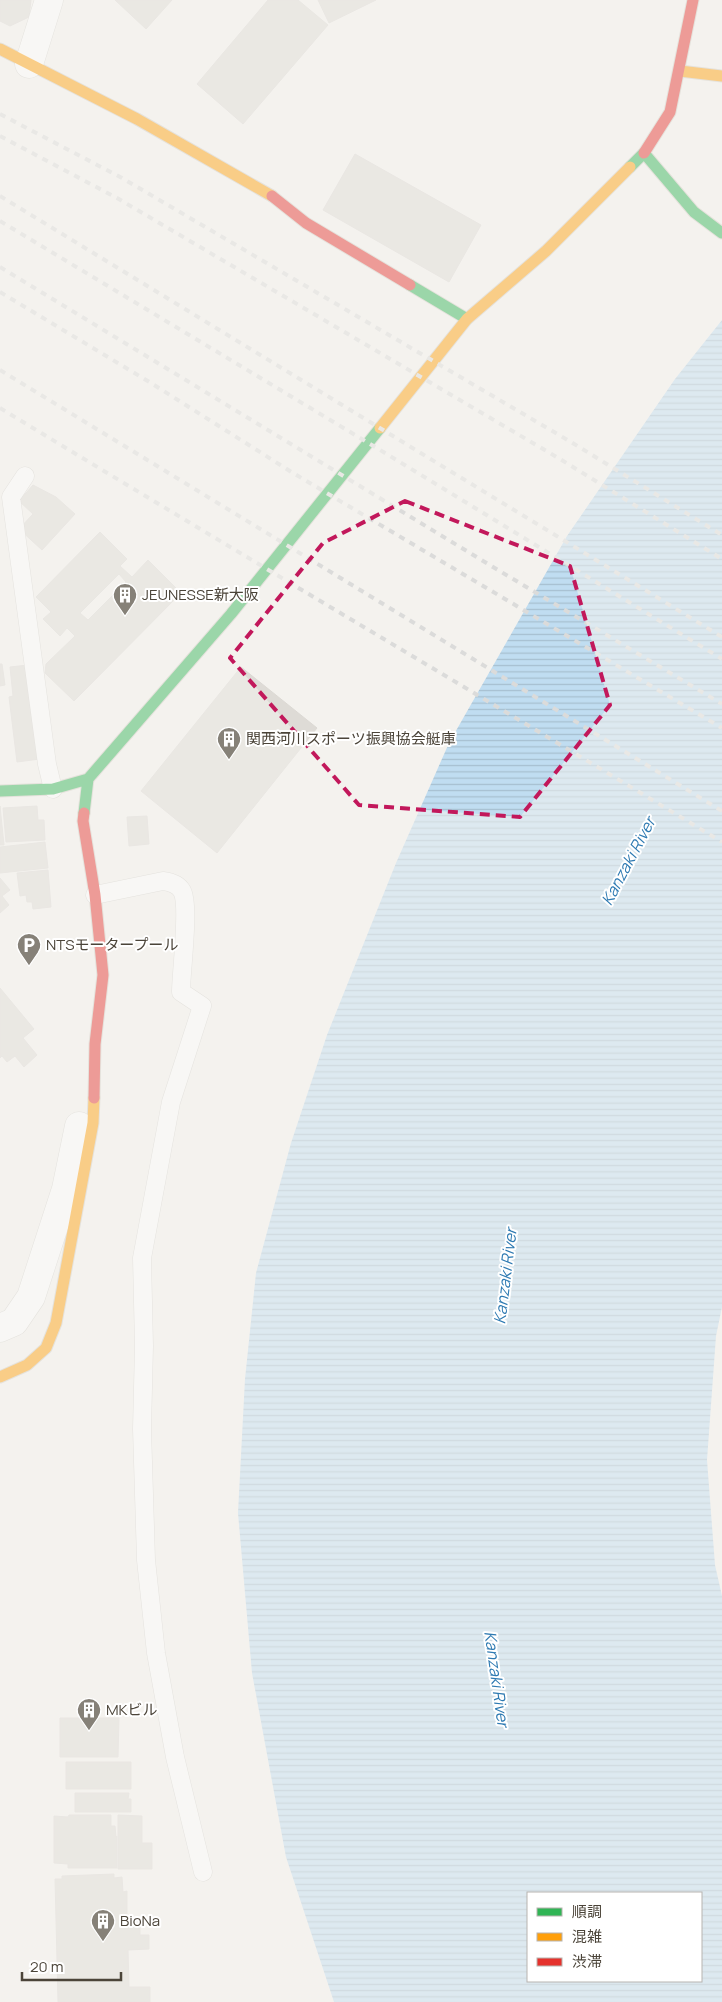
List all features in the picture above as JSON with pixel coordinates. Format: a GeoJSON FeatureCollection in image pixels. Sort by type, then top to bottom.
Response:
{"type":"FeatureCollection","features":[{"type":"Feature","properties":{"kind":"street"},"geometry":{"type":"LineString","coordinates":[[29,64],[49,0]]}},
{"type":"Feature","properties":{"kind":"street"},"geometry":{"type":"LineString","coordinates":[[0,791],[53,789],[88,779],[231,614],[467,319],[546,251],[644,153],[670,112],[680,71],[693,0]]}},
{"type":"Feature","properties":{"kind":"street"},"geometry":{"type":"LineString","coordinates":[[0,49],[137,119],[270,194],[306,223],[467,319]]}},
{"type":"Feature","properties":{"kind":"street"},"geometry":{"type":"LineString","coordinates":[[680,71],[722,76]]}},
{"type":"Feature","properties":{"kind":"street"},"geometry":{"type":"LineString","coordinates":[[644,153],[694,212],[722,233]]}},
{"type":"Feature","properties":{"kind":"street"},"geometry":{"type":"LineString","coordinates":[[0,1377],[27,1366],[46,1348],[56,1323],[93,1123],[95,1044],[102,975],[95,894],[83,821],[88,779]]}},
{"type":"Feature","properties":{"kind":"street"},"geometry":{"type":"LineString","coordinates":[[0,1328],[14,1322],[30,1297],[66,1189],[95,1044]]}},
{"type":"Feature","properties":{"kind":"lane"},"geometry":{"type":"LineString","coordinates":[[25,476],[11,497],[47,764],[53,789]]}},
{"type":"Feature","properties":{"kind":"lane"},"geometry":{"type":"LineString","coordinates":[[95,894],[163,881],[174,883],[182,891],[186,913],[181,992],[202,1006],[171,1102],[142,1258],[144,1514],[150,1605],[163,1700],[188,1815],[203,1872]]}},
{"type":"Feature","properties":{"kind":"highlighted area"},"geometry":{"type":"Polygon","coordinates":[[[405,501],[570,566],[610,705],[520,817],[359,805],[230,658],[323,543],[405,501]]]}},
{"type":"Feature","properties":{"kind":"water","name":"Kanzaki River"},"geometry":{"type":"Polygon","coordinates":[[[722,320],[722,1307],[716,1336],[707,1460],[715,1565],[722,1596],[722,2002],[334,2002],[286,1857],[252,1673],[238,1513],[245,1379],[256,1273],[291,1143],[327,1035],[396,863],[449,743],[567,536],[675,379],[722,320]]]}},
{"type":"Feature","properties":{"kind":"building"},"geometry":{"type":"Polygon","coordinates":[[[0,0],[31,0],[29,17],[10,26],[0,21],[0,0]]]}},
{"type":"Feature","properties":{"kind":"building"},"geometry":{"type":"Polygon","coordinates":[[[115,0],[172,0],[146,29],[115,0]]]}},
{"type":"Feature","properties":{"kind":"building"},"geometry":{"type":"Polygon","coordinates":[[[268,0],[298,0],[328,25],[243,124],[197,84],[268,0]]]}},
{"type":"Feature","properties":{"kind":"building"},"geometry":{"type":"Polygon","coordinates":[[[318,0],[376,0],[329,23],[318,0]]]}},
{"type":"Feature","properties":{"kind":"building"},"geometry":{"type":"Polygon","coordinates":[[[355,154],[481,225],[449,282],[323,210],[355,154]]]}},
{"type":"Feature","properties":{"kind":"building"},"geometry":{"type":"Polygon","coordinates":[[[33,485],[56,497],[75,514],[42,550],[19,529],[33,514],[19,501],[33,485]]]}},
{"type":"Feature","properties":{"kind":"building","name":"JEUNESSE新大阪"},"geometry":{"type":"Polygon","coordinates":[[[100,532],[127,559],[120,566],[132,577],[148,560],[181,593],[74,701],[45,673],[46,664],[75,636],[67,628],[60,636],[43,619],[51,612],[36,597],[100,532]],[[119,574],[80,613],[88,620],[126,582],[119,574]]]}},
{"type":"Feature","properties":{"kind":"building"},"geometry":{"type":"Polygon","coordinates":[[[0,664],[2,664],[5,685],[0,686],[0,664]]]}},
{"type":"Feature","properties":{"kind":"building"},"geometry":{"type":"Polygon","coordinates":[[[28,665],[40,759],[17,762],[9,697],[13,696],[10,667],[28,665]]]}},
{"type":"Feature","properties":{"kind":"building","name":"関西河川スポーツ振興協会艇庫"},"geometry":{"type":"Polygon","coordinates":[[[241,667],[317,728],[217,853],[141,791],[241,667]]]}},
{"type":"Feature","properties":{"kind":"building"},"geometry":{"type":"Polygon","coordinates":[[[0,806],[4,845],[0,845],[0,806]]]}},
{"type":"Feature","properties":{"kind":"building"},"geometry":{"type":"Polygon","coordinates":[[[37,806],[38,820],[44,820],[45,840],[6,842],[3,808],[37,806]]]}},
{"type":"Feature","properties":{"kind":"building"},"geometry":{"type":"Polygon","coordinates":[[[147,816],[149,844],[129,846],[127,817],[147,816]]]}},
{"type":"Feature","properties":{"kind":"building"},"geometry":{"type":"Polygon","coordinates":[[[45,842],[48,868],[0,873],[0,847],[45,842]]]}},
{"type":"Feature","properties":{"kind":"building"},"geometry":{"type":"Polygon","coordinates":[[[48,870],[51,907],[33,909],[32,902],[27,902],[26,895],[20,896],[17,873],[48,870]]]}},
{"type":"Feature","properties":{"kind":"building"},"geometry":{"type":"Polygon","coordinates":[[[0,878],[10,890],[2,896],[9,905],[0,913],[0,878]]]}},
{"type":"Feature","properties":{"kind":"building"},"geometry":{"type":"Polygon","coordinates":[[[0,988],[34,1029],[23,1038],[37,1055],[24,1067],[15,1056],[7,1062],[2,1056],[0,1058],[0,988]]]}},
{"type":"Feature","properties":{"kind":"building","name":"MKビル"},"geometry":{"type":"Polygon","coordinates":[[[60,1718],[119,1718],[118,1757],[60,1757],[60,1718]]]}},
{"type":"Feature","properties":{"kind":"building"},"geometry":{"type":"Polygon","coordinates":[[[66,1762],[131,1762],[131,1789],[66,1789],[66,1762]]]}},
{"type":"Feature","properties":{"kind":"building"},"geometry":{"type":"Polygon","coordinates":[[[75,1793],[129,1793],[128,1799],[131,1799],[131,1812],[75,1812],[75,1793]]]}},
{"type":"Feature","properties":{"kind":"building"},"geometry":{"type":"Polygon","coordinates":[[[69,1815],[111,1815],[111,1826],[115,1826],[117,1836],[117,1868],[68,1868],[68,1864],[54,1863],[54,1816],[68,1817],[69,1815]]]}},
{"type":"Feature","properties":{"kind":"building"},"geometry":{"type":"Polygon","coordinates":[[[118,1815],[142,1816],[142,1843],[152,1843],[152,1869],[118,1869],[118,1815]]]}},
{"type":"Feature","properties":{"kind":"building","name":"BioNa"},"geometry":{"type":"Polygon","coordinates":[[[114,1874],[114,1878],[122,1877],[123,1892],[127,1891],[127,1927],[140,1927],[140,1935],[149,1935],[149,1949],[128,1950],[129,1987],[150,1987],[150,2002],[58,2002],[55,1879],[62,1879],[62,1876],[114,1874]]]}},
{"type":"Feature","properties":{"kind":"railway"},"geometry":{"type":"LineString","coordinates":[[0,114],[122,178],[571,442],[722,535]]}},
{"type":"Feature","properties":{"kind":"railway"},"geometry":{"type":"LineString","coordinates":[[0,136],[117,198],[560,459],[722,559]]}},
{"type":"Feature","properties":{"kind":"railway"},"geometry":{"type":"LineString","coordinates":[[0,196],[722,637]]}},
{"type":"Feature","properties":{"kind":"railway"},"geometry":{"type":"LineString","coordinates":[[0,221],[722,659]]}},
{"type":"Feature","properties":{"kind":"railway"},"geometry":{"type":"LineString","coordinates":[[0,267],[722,704]]}},
{"type":"Feature","properties":{"kind":"railway"},"geometry":{"type":"LineString","coordinates":[[0,292],[151,383],[293,473],[722,728]]}},
{"type":"Feature","properties":{"kind":"railway"},"geometry":{"type":"LineString","coordinates":[[0,370],[722,811]]}},
{"type":"Feature","properties":{"kind":"railway"},"geometry":{"type":"LineString","coordinates":[[0,408],[722,842]]}},
{"type":"Feature","properties":{"kind":"traffic: fast"},"geometry":{"type":"LineString","coordinates":[[630,167],[644,153],[694,212],[722,233]]}},
{"type":"Feature","properties":{"kind":"traffic: fast"},"geometry":{"type":"LineString","coordinates":[[410,285],[467,319]]}},
{"type":"Feature","properties":{"kind":"traffic: fast"},"geometry":{"type":"LineString","coordinates":[[84,813],[88,779],[231,614],[380,428]]}},
{"type":"Feature","properties":{"kind":"traffic: fast"},"geometry":{"type":"LineString","coordinates":[[0,791],[53,789],[88,779]]}},
{"type":"Feature","properties":{"kind":"traffic: slow"},"geometry":{"type":"LineString","coordinates":[[0,49],[137,119],[272,196]]}},
{"type":"Feature","properties":{"kind":"traffic: slow"},"geometry":{"type":"LineString","coordinates":[[680,71],[722,76]]}},
{"type":"Feature","properties":{"kind":"traffic: slow"},"geometry":{"type":"LineString","coordinates":[[380,428],[467,319],[546,251],[630,167]]}},
{"type":"Feature","properties":{"kind":"traffic: slow"},"geometry":{"type":"LineString","coordinates":[[0,1377],[27,1365],[46,1348],[56,1323],[93,1123],[94,1098]]}},
{"type":"Feature","properties":{"kind":"traffic: jam"},"geometry":{"type":"LineString","coordinates":[[644,153],[670,112],[693,0]]}},
{"type":"Feature","properties":{"kind":"traffic: jam"},"geometry":{"type":"LineString","coordinates":[[272,196],[306,223],[410,285]]}},
{"type":"Feature","properties":{"kind":"traffic: jam"},"geometry":{"type":"LineString","coordinates":[[84,813],[83,821],[95,895],[103,975],[95,1044],[94,1098]]}},
{"type":"Feature","properties":{"kind":"place","name":"JEUNESSE新大阪"},"geometry":{"type":"Point","coordinates":[125,616]}},
{"type":"Feature","properties":{"kind":"place","name":"関西河川スポーツ振興協会艇庫"},"geometry":{"type":"Point","coordinates":[229,760]}},
{"type":"Feature","properties":{"kind":"place","name":"NTSモータープール"},"geometry":{"type":"Point","coordinates":[29,966]}},
{"type":"Feature","properties":{"kind":"place","name":"MKビル"},"geometry":{"type":"Point","coordinates":[89,1731]}},
{"type":"Feature","properties":{"kind":"place","name":"BioNa"},"geometry":{"type":"Point","coordinates":[103,1942]}}]}
